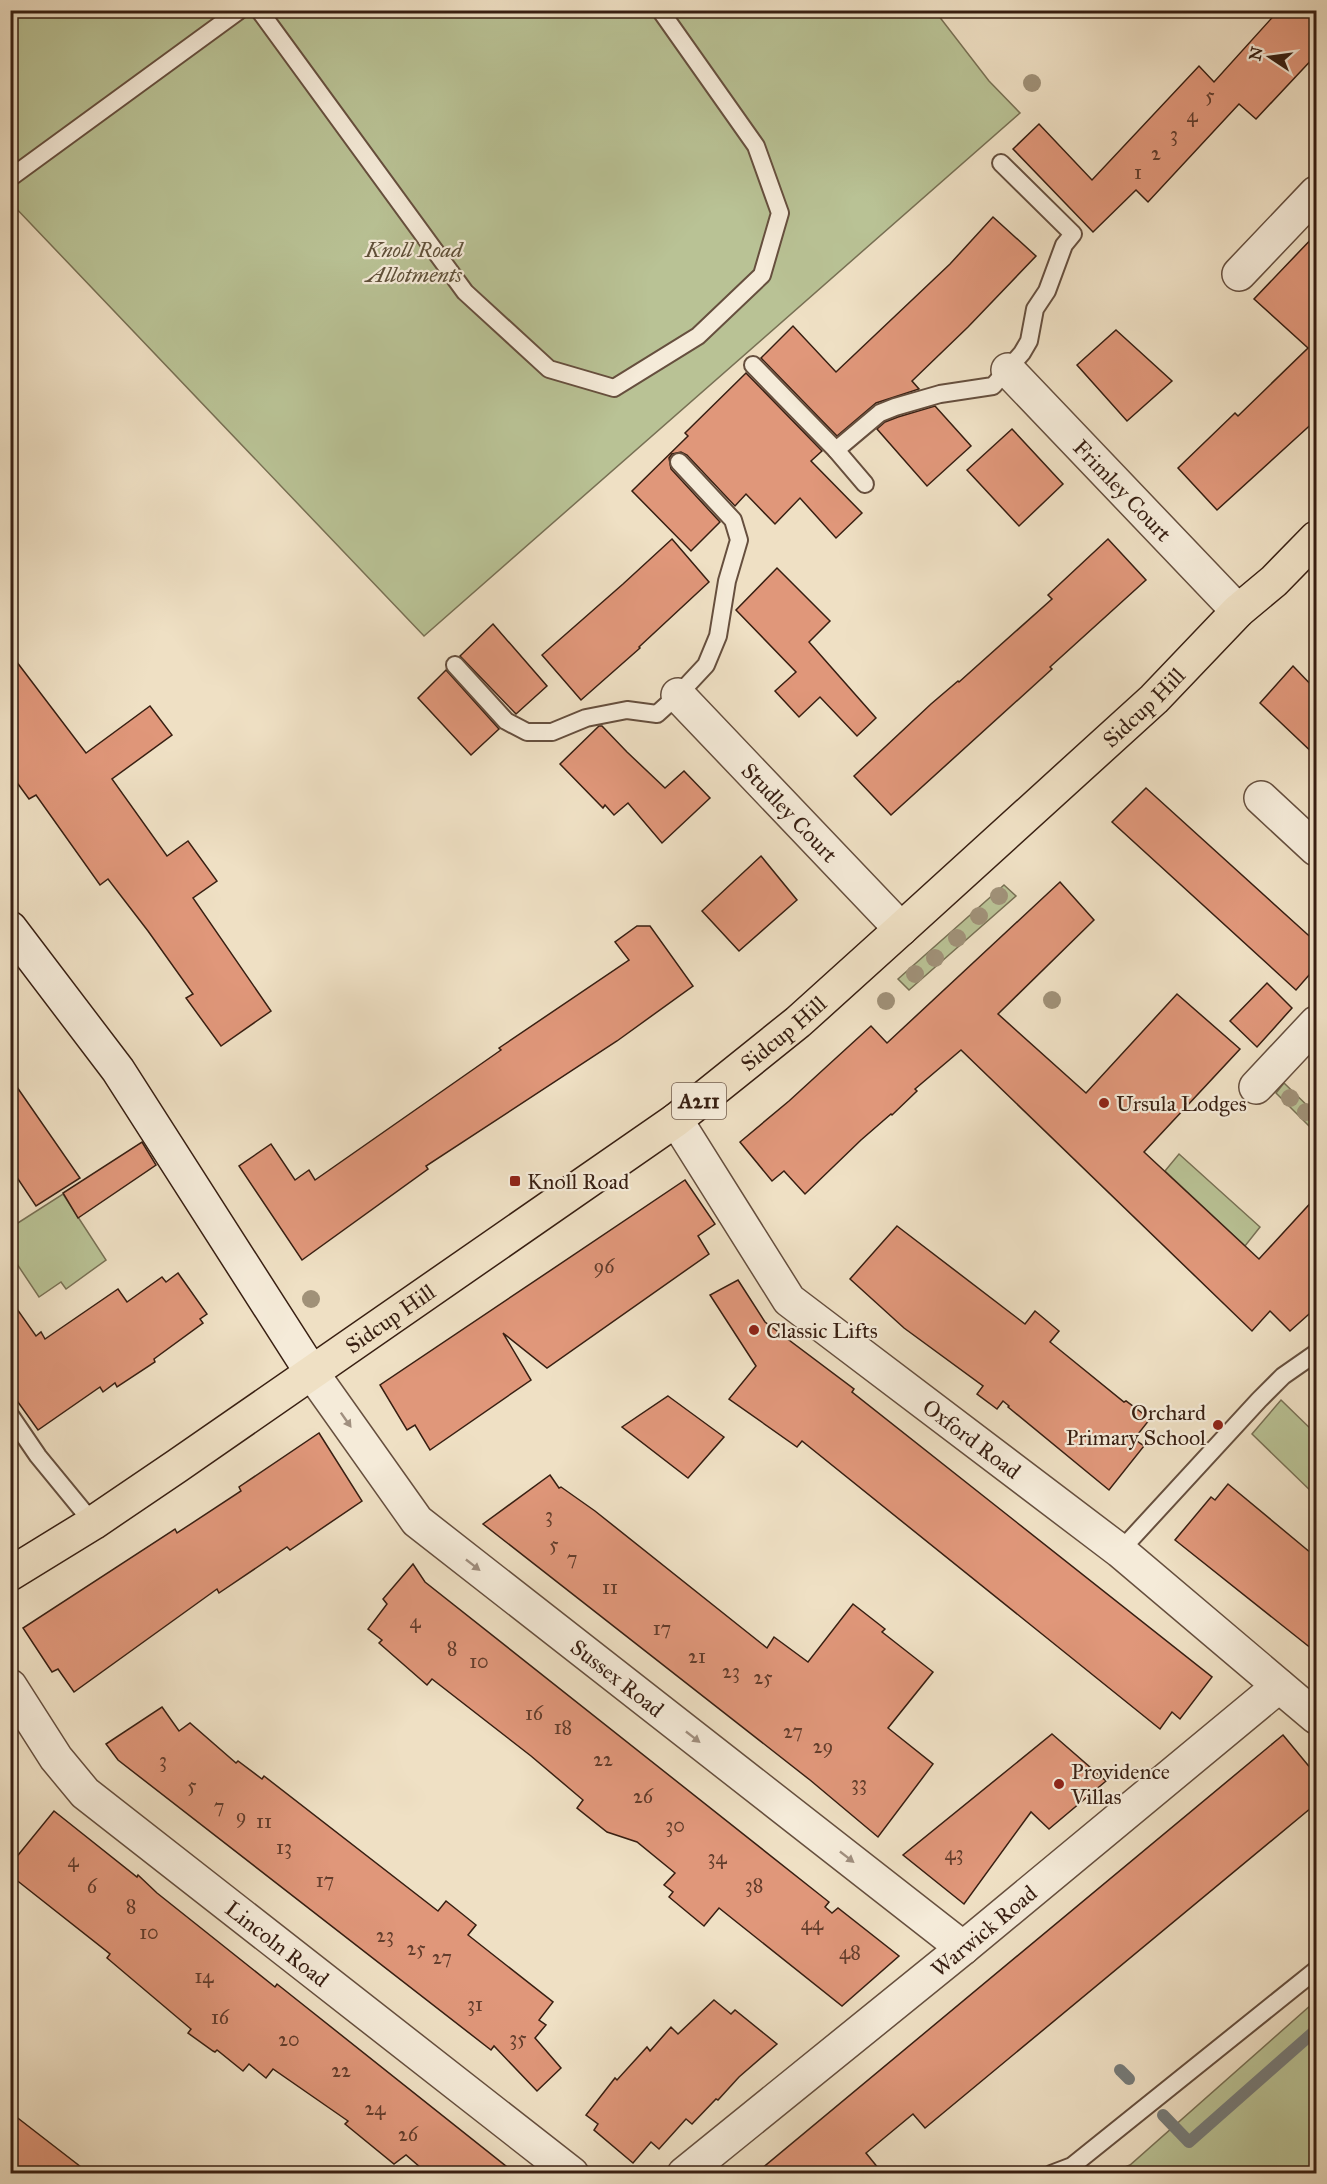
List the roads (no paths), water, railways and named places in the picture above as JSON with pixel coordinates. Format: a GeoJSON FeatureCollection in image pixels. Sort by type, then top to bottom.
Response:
{"type":"FeatureCollection","features":[{"type":"Feature","properties":{"kind":"main road","name":"Sidcup Hill"},"geometry":{"type":"LineString","coordinates":[[10,1574],[93,1523],[676,1120],[798,1022],[901,929],[1154,699],[1238,611],[1274,581],[1317,538]]}},
{"type":"Feature","properties":{"kind":"street"},"geometry":{"type":"LineString","coordinates":[[1239,274],[1317,193]]}},
{"type":"Feature","properties":{"kind":"street","name":"Frimley Court"},"geometry":{"type":"LineString","coordinates":[[1008,370],[1238,611]]}},
{"type":"Feature","properties":{"kind":"street","name":"Studley Court"},"geometry":{"type":"LineString","coordinates":[[678,695],[901,929]]}},
{"type":"Feature","properties":{"kind":"street"},"geometry":{"type":"LineString","coordinates":[[1261,798],[1317,849]]}},
{"type":"Feature","properties":{"kind":"street"},"geometry":{"type":"LineString","coordinates":[[10,928],[118,1070],[312,1373]]}},
{"type":"Feature","properties":{"kind":"street"},"geometry":{"type":"LineString","coordinates":[[1256,1087],[1317,1023]]}},
{"type":"Feature","properties":{"kind":"street","name":"Oxford Road"},"geometry":{"type":"LineString","coordinates":[[676,1120],[789,1300],[1120,1551],[1317,1717]]}},
{"type":"Feature","properties":{"kind":"street","name":"Sussex Road"},"geometry":{"type":"LineString","coordinates":[[312,1373],[417,1521],[963,1948]]}},
{"type":"Feature","properties":{"kind":"street","name":"Lincoln Road"},"geometry":{"type":"LineString","coordinates":[[10,1686],[56,1758],[85,1793],[572,2174]]}},
{"type":"Feature","properties":{"kind":"street","name":"Warwick Road"},"geometry":{"type":"LineString","coordinates":[[684,2174],[963,1948],[1279,1686]]}},
{"type":"Feature","properties":{"kind":"lane"},"geometry":{"type":"LineString","coordinates":[[10,178],[240,10]]}},
{"type":"Feature","properties":{"kind":"lane"},"geometry":{"type":"LineString","coordinates":[[259,10],[465,292],[549,369],[614,388],[698,336],[762,275],[780,213],[756,146],[660,10]]}},
{"type":"Feature","properties":{"kind":"lane"},"geometry":{"type":"LineString","coordinates":[[836,450],[880,413],[918,400],[993,386],[1029,341],[1035,309],[1047,291],[1064,245],[1073,234],[1001,163]]}},
{"type":"Feature","properties":{"kind":"lane"},"geometry":{"type":"LineString","coordinates":[[753,365],[866,484]]}},
{"type":"Feature","properties":{"kind":"lane"},"geometry":{"type":"LineString","coordinates":[[455,665],[506,721],[527,732],[552,732],[586,718],[627,710],[657,714],[678,695],[705,665],[718,636],[728,581],[739,540],[733,520],[679,462]]}},
{"type":"Feature","properties":{"kind":"lane"},"geometry":{"type":"LineString","coordinates":[[1120,1551],[1259,1400],[1283,1376],[1317,1353]]}},
{"type":"Feature","properties":{"kind":"lane"},"geometry":{"type":"LineString","coordinates":[[10,1415],[38,1456],[93,1523]]}},
{"type":"Feature","properties":{"kind":"lane"},"geometry":{"type":"LineString","coordinates":[[1051,2174],[1072,2166],[1317,1970]]}},
{"type":"Feature","properties":{"kind":"waterway"},"geometry":{"type":"LineString","coordinates":[[1163,2115],[1189,2142],[1316,2030]]}},
{"type":"Feature","properties":{"kind":"waterway"},"geometry":{"type":"LineString","coordinates":[[1120,2070],[1129,2079]]}},
{"type":"Feature","properties":{"kind":"place","name":"Ursula Lodges"},"geometry":{"type":"Point","coordinates":[1104,1103]}},
{"type":"Feature","properties":{"kind":"place","name":"Knoll Road"},"geometry":{"type":"Point","coordinates":[515,1181]}},
{"type":"Feature","properties":{"kind":"place","name":"Classic Lifts"},"geometry":{"type":"Point","coordinates":[754,1330]}},
{"type":"Feature","properties":{"kind":"place","name":"Orchard Primary School"},"geometry":{"type":"Point","coordinates":[1218,1425]}},
{"type":"Feature","properties":{"kind":"place","name":"Providence Villas"},"geometry":{"type":"Point","coordinates":[1059,1784]}},
{"type":"Feature","properties":{"kind":"park label","name":"Knoll Road Allotments"},"geometry":{"type":"Point","coordinates":[414,262]}}]}
